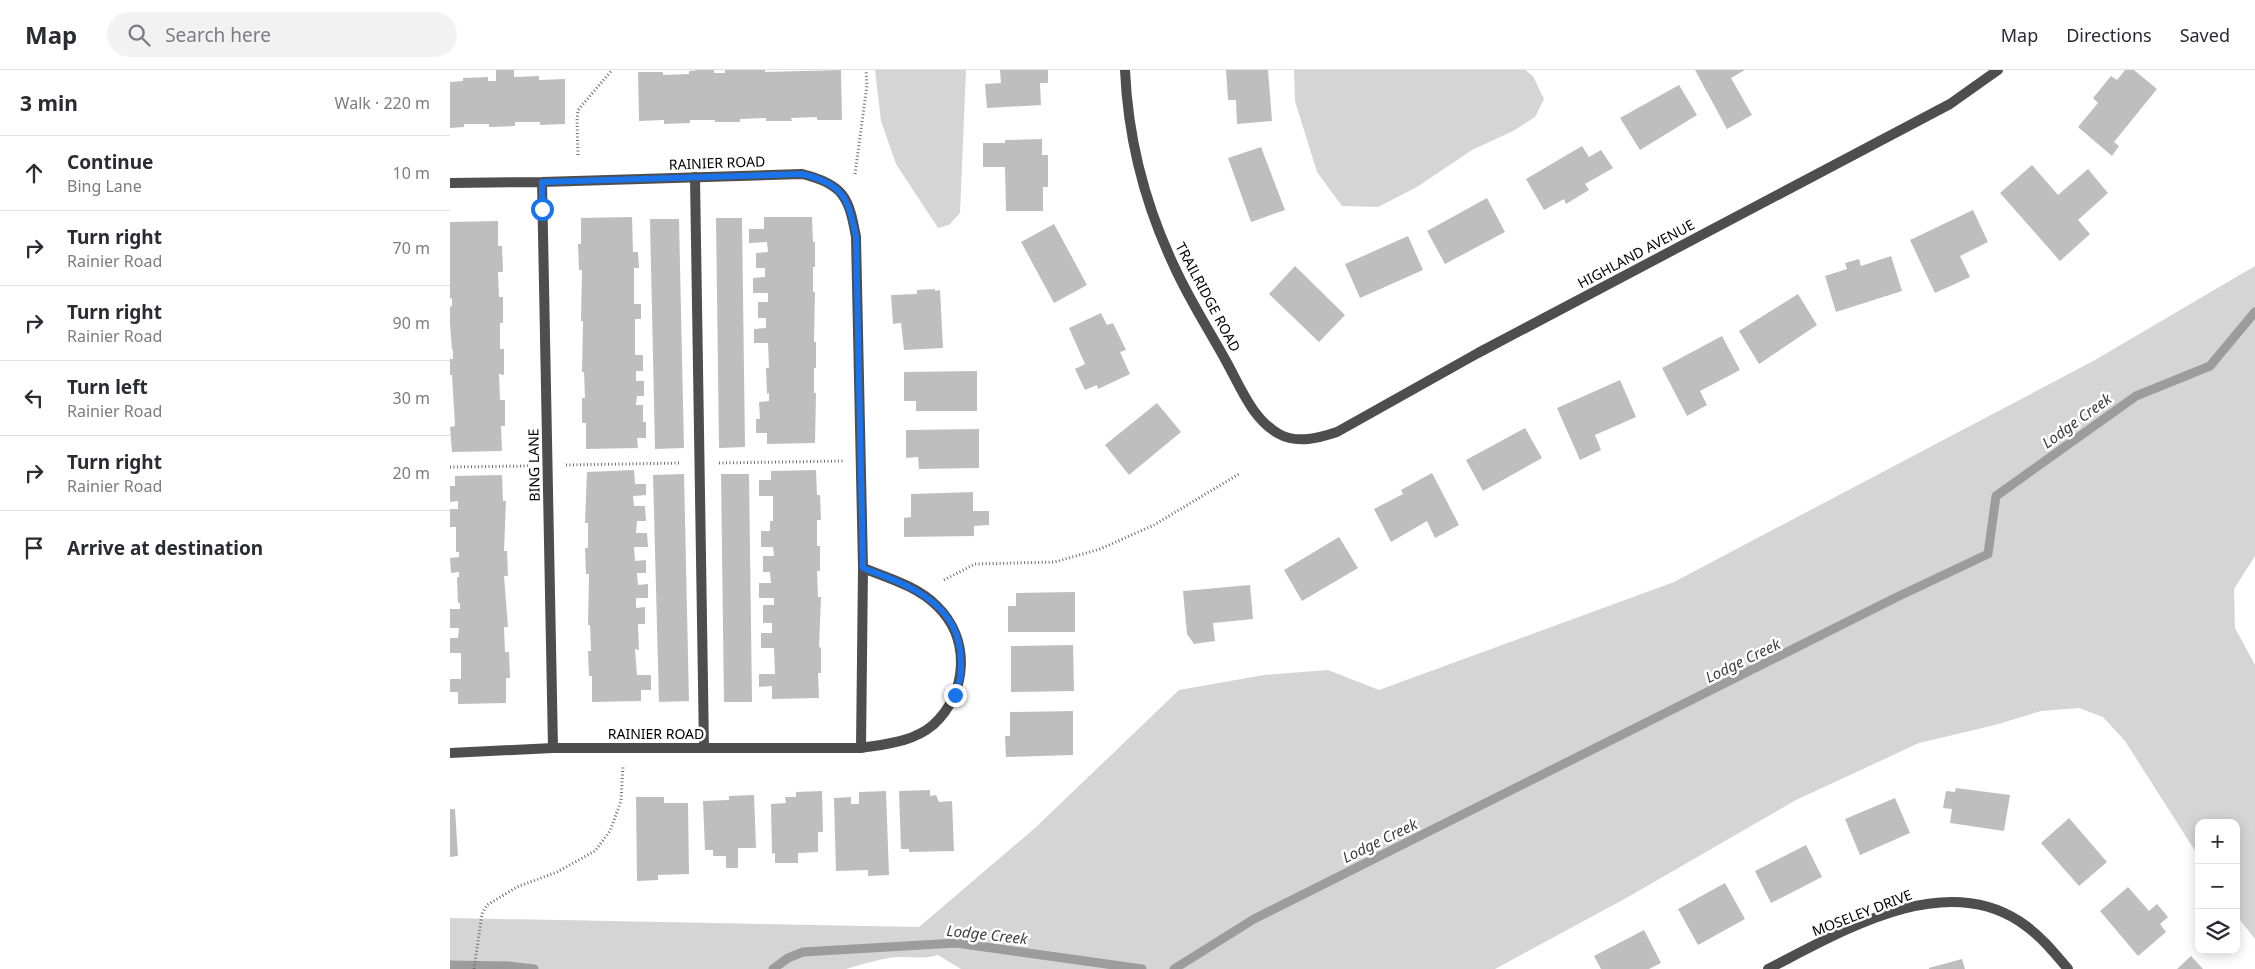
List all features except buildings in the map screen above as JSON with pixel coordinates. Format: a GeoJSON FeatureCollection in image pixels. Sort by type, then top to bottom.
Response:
{"type":"FeatureCollection","features":[{"type":"Feature","properties":{"kind":"street","name":"TRAILRIDGE ROAD"},"geometry":{"type":"LineString","coordinates":[[1125,70],[1126,101],[1136,159],[1152,215],[1175,269],[1257,415],[1280,435]]}},
{"type":"Feature","properties":{"kind":"street","name":"HIGHLAND AVENUE"},"geometry":{"type":"LineString","coordinates":[[1280,435],[1314,439],[1338,432],[1478,353],[1950,104],[1998,70]]}},
{"type":"Feature","properties":{"kind":"street","name":"RAINIER ROAD"},"geometry":{"type":"LineString","coordinates":[[450,183],[802,174],[822,179],[836,188],[848,202],[856,237],[863,568],[861,748]]}},
{"type":"Feature","properties":{"kind":"street"},"geometry":{"type":"LineString","coordinates":[[695,177],[704,748]]}},
{"type":"Feature","properties":{"kind":"street","name":"BING LANE"},"geometry":{"type":"LineString","coordinates":[[542,182],[553,748]]}},
{"type":"Feature","properties":{"kind":"street","name":"RAINIER ROAD"},"geometry":{"type":"LineString","coordinates":[[450,753],[553,748],[861,748],[902,741],[932,725],[955,695],[961,678],[959,643],[951,621],[936,605],[916,590],[863,568]]}},
{"type":"Feature","properties":{"kind":"street","name":"MOSELEY DRIVE"},"geometry":{"type":"LineString","coordinates":[[1768,969],[1841,932],[1903,909],[1928,903],[1957,901],[1991,908],[2018,920],[2041,938],[2068,969]]}},
{"type":"Feature","properties":{"kind":"path"},"geometry":{"type":"LineString","coordinates":[[578,155],[578,110],[612,70]]}},
{"type":"Feature","properties":{"kind":"path"},"geometry":{"type":"LineString","coordinates":[[855,174],[867,85],[866,70]]}},
{"type":"Feature","properties":{"kind":"path"},"geometry":{"type":"LineString","coordinates":[[450,466],[531,466]]}},
{"type":"Feature","properties":{"kind":"path"},"geometry":{"type":"LineString","coordinates":[[944,580],[975,564],[1055,562],[1100,549],[1154,525],[1239,474]]}},
{"type":"Feature","properties":{"kind":"path"},"geometry":{"type":"LineString","coordinates":[[474,969],[482,914],[487,905],[517,887],[557,872],[595,851],[610,831],[621,801],[623,765]]}},
{"type":"Feature","properties":{"kind":"shaded area"},"geometry":{"type":"Polygon","coordinates":[[[875,70],[966,70],[960,213],[949,225],[938,228],[896,164],[881,121],[875,70]]]}},
{"type":"Feature","properties":{"kind":"shaded area"},"geometry":{"type":"Polygon","coordinates":[[[1294,70],[1525,70],[1533,76],[1544,99],[1535,117],[1513,131],[1472,150],[1417,187],[1378,207],[1342,206],[1317,172],[1295,101],[1294,70]]]}},
{"type":"Feature","properties":{"kind":"shaded area"},"geometry":{"type":"Polygon","coordinates":[[[2255,266],[2255,556],[2234,589],[2235,628],[2255,665],[2255,939],[2240,920],[2240,819],[2195,819],[2195,851],[2125,741],[2103,717],[2079,708],[2041,711],[1995,725],[1919,743],[1796,800],[1628,897],[1495,969],[961,969],[938,955],[888,958],[846,969],[450,969],[450,918],[919,927],[1035,828],[1179,690],[1264,675],[1328,670],[1379,690],[1674,582],[2095,360],[2255,266]]]}},
{"type":"Feature","properties":{"kind":"waterway","name":"Lodge Creek"},"geometry":{"type":"LineString","coordinates":[[1174,969],[1254,919],[1897,597],[1988,554],[1996,496],[2136,396],[2210,366],[2255,312]]}},
{"type":"Feature","properties":{"kind":"waterway","name":"Lodge Creek"},"geometry":{"type":"LineString","coordinates":[[773,969],[788,958],[803,952],[956,943],[1142,969]]}},
{"type":"Feature","properties":{"kind":"waterway","name":"Lodge Creek"},"geometry":{"type":"LineString","coordinates":[[450,965],[508,966],[534,969]]}},
{"type":"Feature","properties":{"kind":"route"},"geometry":{"type":"LineString","coordinates":[[542,209],[542,182],[802,174],[822,179],[836,188],[848,202],[856,237],[863,568],[896,580],[916,590],[936,605],[951,621],[959,643],[961,665],[961,678],[955,695]]}}]}
